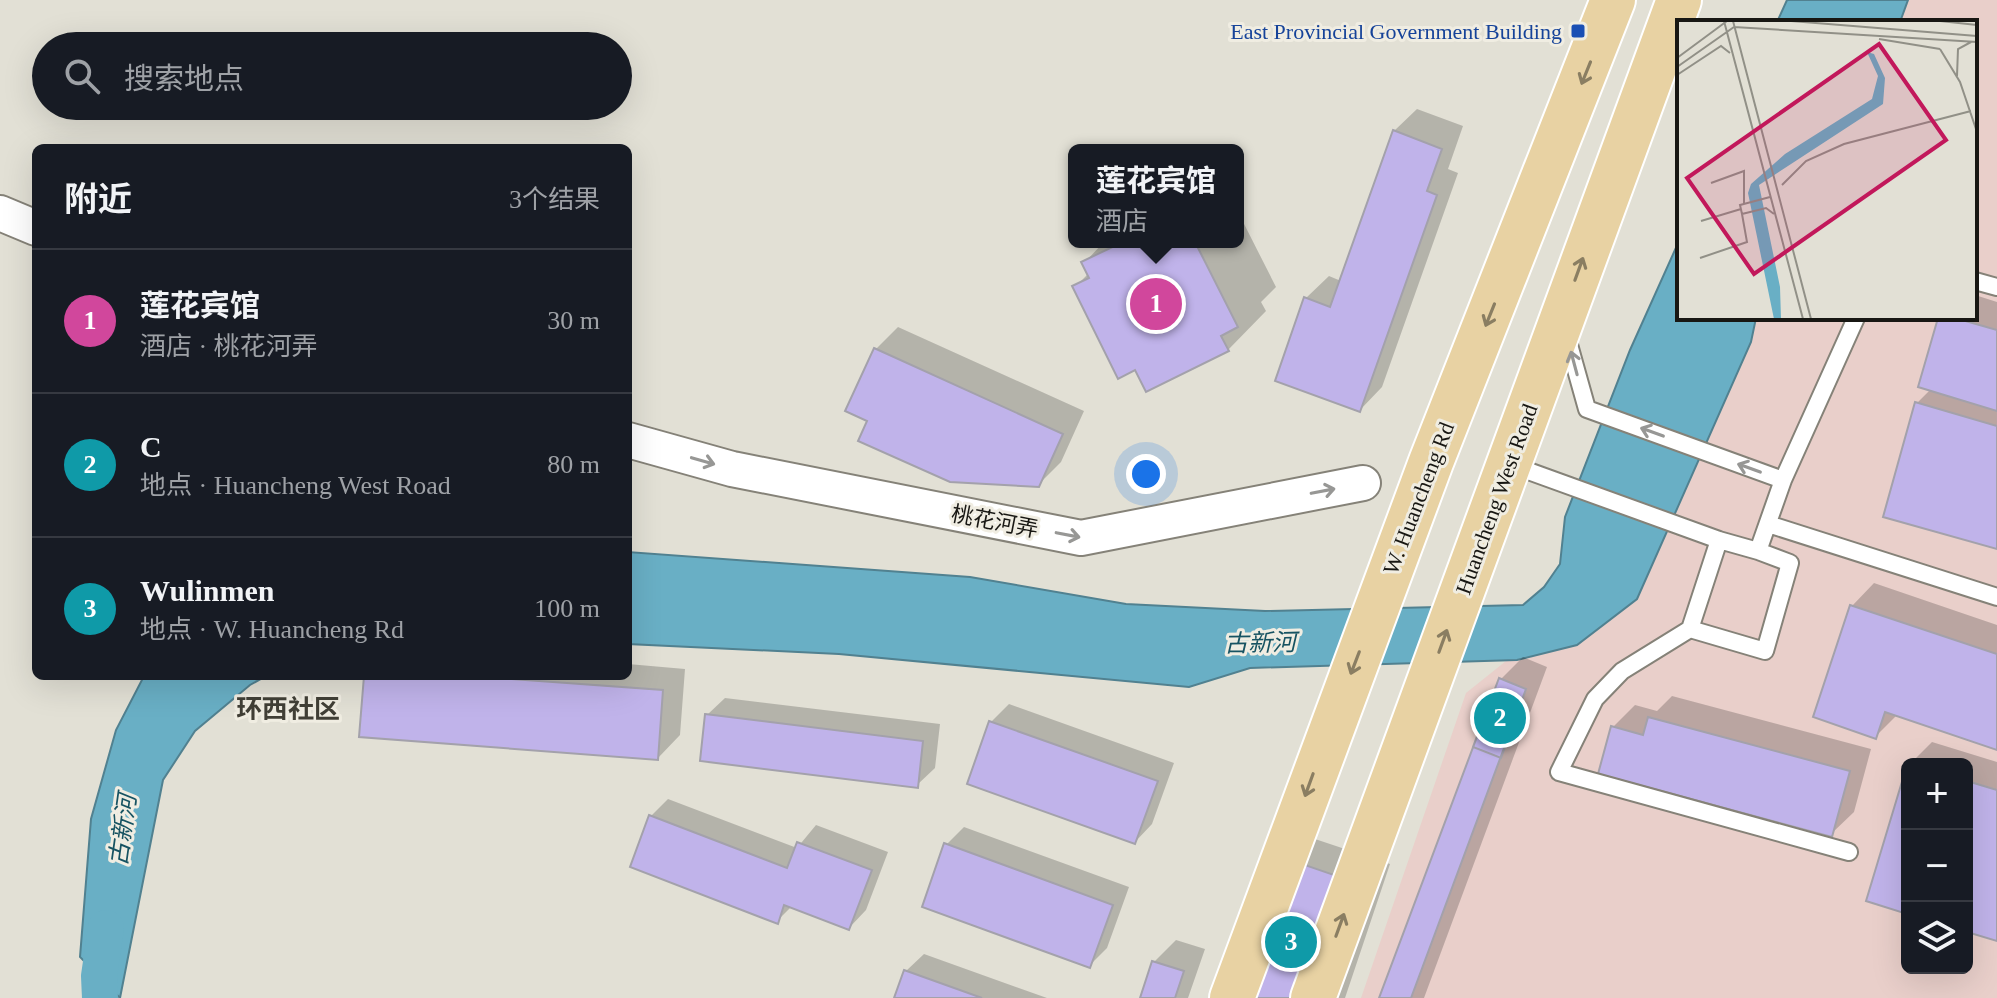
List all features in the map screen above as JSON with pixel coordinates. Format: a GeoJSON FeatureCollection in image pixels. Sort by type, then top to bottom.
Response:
{"type":"FeatureCollection","features":[{"type":"Feature","properties":{"kind":"main road","name":"W. Huancheng Rd"},"geometry":{"type":"LineString","coordinates":[[1232,998],[1336,712],[1613,0]]}},
{"type":"Feature","properties":{"kind":"main road","name":"Huancheng West Road"},"geometry":{"type":"LineString","coordinates":[[1313,998],[1679,0]]}},
{"type":"Feature","properties":{"kind":"street"},"geometry":{"type":"LineString","coordinates":[[0,213],[32,226]]}},
{"type":"Feature","properties":{"kind":"street","name":"桃花河弄"},"geometry":{"type":"LineString","coordinates":[[632,441],[732,469],[1081,538],[1363,483]]}},
{"type":"Feature","properties":{"kind":"lane"},"geometry":{"type":"LineString","coordinates":[[1977,282],[1997,287]]}},
{"type":"Feature","properties":{"kind":"lane"},"geometry":{"type":"LineString","coordinates":[[1562,317],[1587,409],[1783,480]]}},
{"type":"Feature","properties":{"kind":"lane"},"geometry":{"type":"LineString","coordinates":[[1758,551],[1783,480],[1855,320]]}},
{"type":"Feature","properties":{"kind":"lane"},"geometry":{"type":"LineString","coordinates":[[1509,464],[1790,563],[1765,651],[1690,629]]}},
{"type":"Feature","properties":{"kind":"lane"},"geometry":{"type":"LineString","coordinates":[[1768,524],[1997,597]]}},
{"type":"Feature","properties":{"kind":"lane"},"geometry":{"type":"LineString","coordinates":[[1719,540],[1690,629],[1622,671],[1595,699],[1559,772],[1849,852]]}},
{"type":"Feature","properties":{"kind":"shaded area"},"geometry":{"type":"Polygon","coordinates":[[[1874,0],[1997,0],[1997,998],[1361,998],[1466,693],[1536,637],[1745,320],[1977,320],[1977,20],[1866,20],[1874,0]]]}},
{"type":"Feature","properties":{"kind":"water"},"geometry":{"type":"Polygon","coordinates":[[[1787,0],[1908,0],[1901,20],[1778,20],[1787,0]]]}},
{"type":"Feature","properties":{"kind":"water"},"geometry":{"type":"Polygon","coordinates":[[[1677,245],[1677,320],[1756,320],[1751,342],[1637,599],[1577,645],[1517,660],[1250,668],[1189,687],[839,654],[632,644],[632,552],[970,577],[1126,604],[1265,611],[1523,605],[1544,587],[1560,564],[1565,517],[1630,350],[1677,245]]]}},
{"type":"Feature","properties":{"kind":"water"},"geometry":{"type":"Polygon","coordinates":[[[142,680],[259,680],[195,731],[163,780],[120,998],[80,957],[91,819],[116,730],[142,680]]]}},
{"type":"Feature","properties":{"kind":"building"},"geometry":{"type":"Polygon","coordinates":[[[1393,130],[1442,149],[1427,191],[1437,195],[1360,412],[1275,381],[1304,297],[1330,307],[1393,130]]]}},
{"type":"Feature","properties":{"kind":"building"},"geometry":{"type":"Polygon","coordinates":[[[1110,248],[1198,248],[1238,327],[1221,336],[1229,351],[1146,392],[1135,370],[1118,379],[1072,286],[1089,278],[1081,262],[1110,248]]]}},
{"type":"Feature","properties":{"kind":"building"},"geometry":{"type":"Polygon","coordinates":[[[1937,320],[1962,320],[1997,330],[1997,411],[1918,387],[1937,320]]]}},
{"type":"Feature","properties":{"kind":"building"},"geometry":{"type":"Polygon","coordinates":[[[874,348],[1063,434],[1039,487],[950,482],[858,441],[867,421],[845,411],[874,348]]]}},
{"type":"Feature","properties":{"kind":"building"},"geometry":{"type":"Polygon","coordinates":[[[1915,402],[1997,426],[1997,549],[1883,517],[1915,402]]]}},
{"type":"Feature","properties":{"kind":"building"},"geometry":{"type":"Polygon","coordinates":[[[1850,605],[1997,654],[1997,750],[1885,712],[1876,739],[1813,717],[1850,605]]]}},
{"type":"Feature","properties":{"kind":"building"},"geometry":{"type":"Polygon","coordinates":[[[1499,678],[1526,689],[1411,998],[1379,998],[1499,678]]]}},
{"type":"Feature","properties":{"kind":"building"},"geometry":{"type":"Polygon","coordinates":[[[1499,678],[1526,689],[1501,758],[1473,747],[1499,678]]]}},
{"type":"Feature","properties":{"kind":"building"},"geometry":{"type":"Polygon","coordinates":[[[364,680],[526,680],[663,690],[658,760],[359,737],[364,680]]]}},
{"type":"Feature","properties":{"kind":"building"},"geometry":{"type":"Polygon","coordinates":[[[705,714],[923,741],[918,788],[700,761],[705,714]]]}},
{"type":"Feature","properties":{"kind":"building"},"geometry":{"type":"Polygon","coordinates":[[[1648,717],[1850,771],[1832,837],[1598,774],[1611,726],[1643,735],[1648,717]]]}},
{"type":"Feature","properties":{"kind":"building"},"geometry":{"type":"Polygon","coordinates":[[[989,721],[1158,781],[1135,844],[967,784],[989,721]]]}},
{"type":"Feature","properties":{"kind":"building"},"geometry":{"type":"Polygon","coordinates":[[[1973,783],[1997,790],[1997,941],[1973,934],[1973,783]]]}},
{"type":"Feature","properties":{"kind":"building"},"geometry":{"type":"Polygon","coordinates":[[[1901,785],[1901,912],[1866,901],[1901,785]]]}},
{"type":"Feature","properties":{"kind":"building"},"geometry":{"type":"Polygon","coordinates":[[[649,815],[787,868],[797,842],[872,870],[849,930],[784,905],[778,924],[630,867],[649,815]]]}},
{"type":"Feature","properties":{"kind":"building"},"geometry":{"type":"Polygon","coordinates":[[[944,843],[1113,905],[1090,968],[922,907],[944,843]]]}},
{"type":"Feature","properties":{"kind":"building"},"geometry":{"type":"Polygon","coordinates":[[[1264,851],[1369,887],[1331,998],[1212,998],[1264,851]]]}},
{"type":"Feature","properties":{"kind":"building"},"geometry":{"type":"Polygon","coordinates":[[[1152,961],[1184,971],[1175,998],[1140,998],[1152,961]]]}},
{"type":"Feature","properties":{"kind":"building"},"geometry":{"type":"Polygon","coordinates":[[[1152,961],[1184,971],[1175,998],[1140,998],[1152,961]]]}},
{"type":"Feature","properties":{"kind":"building"},"geometry":{"type":"Polygon","coordinates":[[[904,970],[982,998],[894,998],[904,970]]]}},
{"type":"Feature","properties":{"kind":"waterway","name":"古新河"},"geometry":{"type":"LineString","coordinates":[[100,998],[99,976],[106,928]]}},
{"type":"Feature","properties":{"kind":"place","name":"East Provincial Government Building"},"geometry":{"type":"Point","coordinates":[1578,31]}},
{"type":"Feature","properties":{"kind":"place","name":"莲花宾馆"},"geometry":{"type":"Point","coordinates":[1156,304]}},
{"type":"Feature","properties":{"kind":"place","name":"C"},"geometry":{"type":"Point","coordinates":[1500,718]}},
{"type":"Feature","properties":{"kind":"place","name":"Wulinmen"},"geometry":{"type":"Point","coordinates":[1291,942]}},
{"type":"Feature","properties":{"kind":"district","name":"环西社区"},"geometry":{"type":"Point","coordinates":[288,709]}}]}
